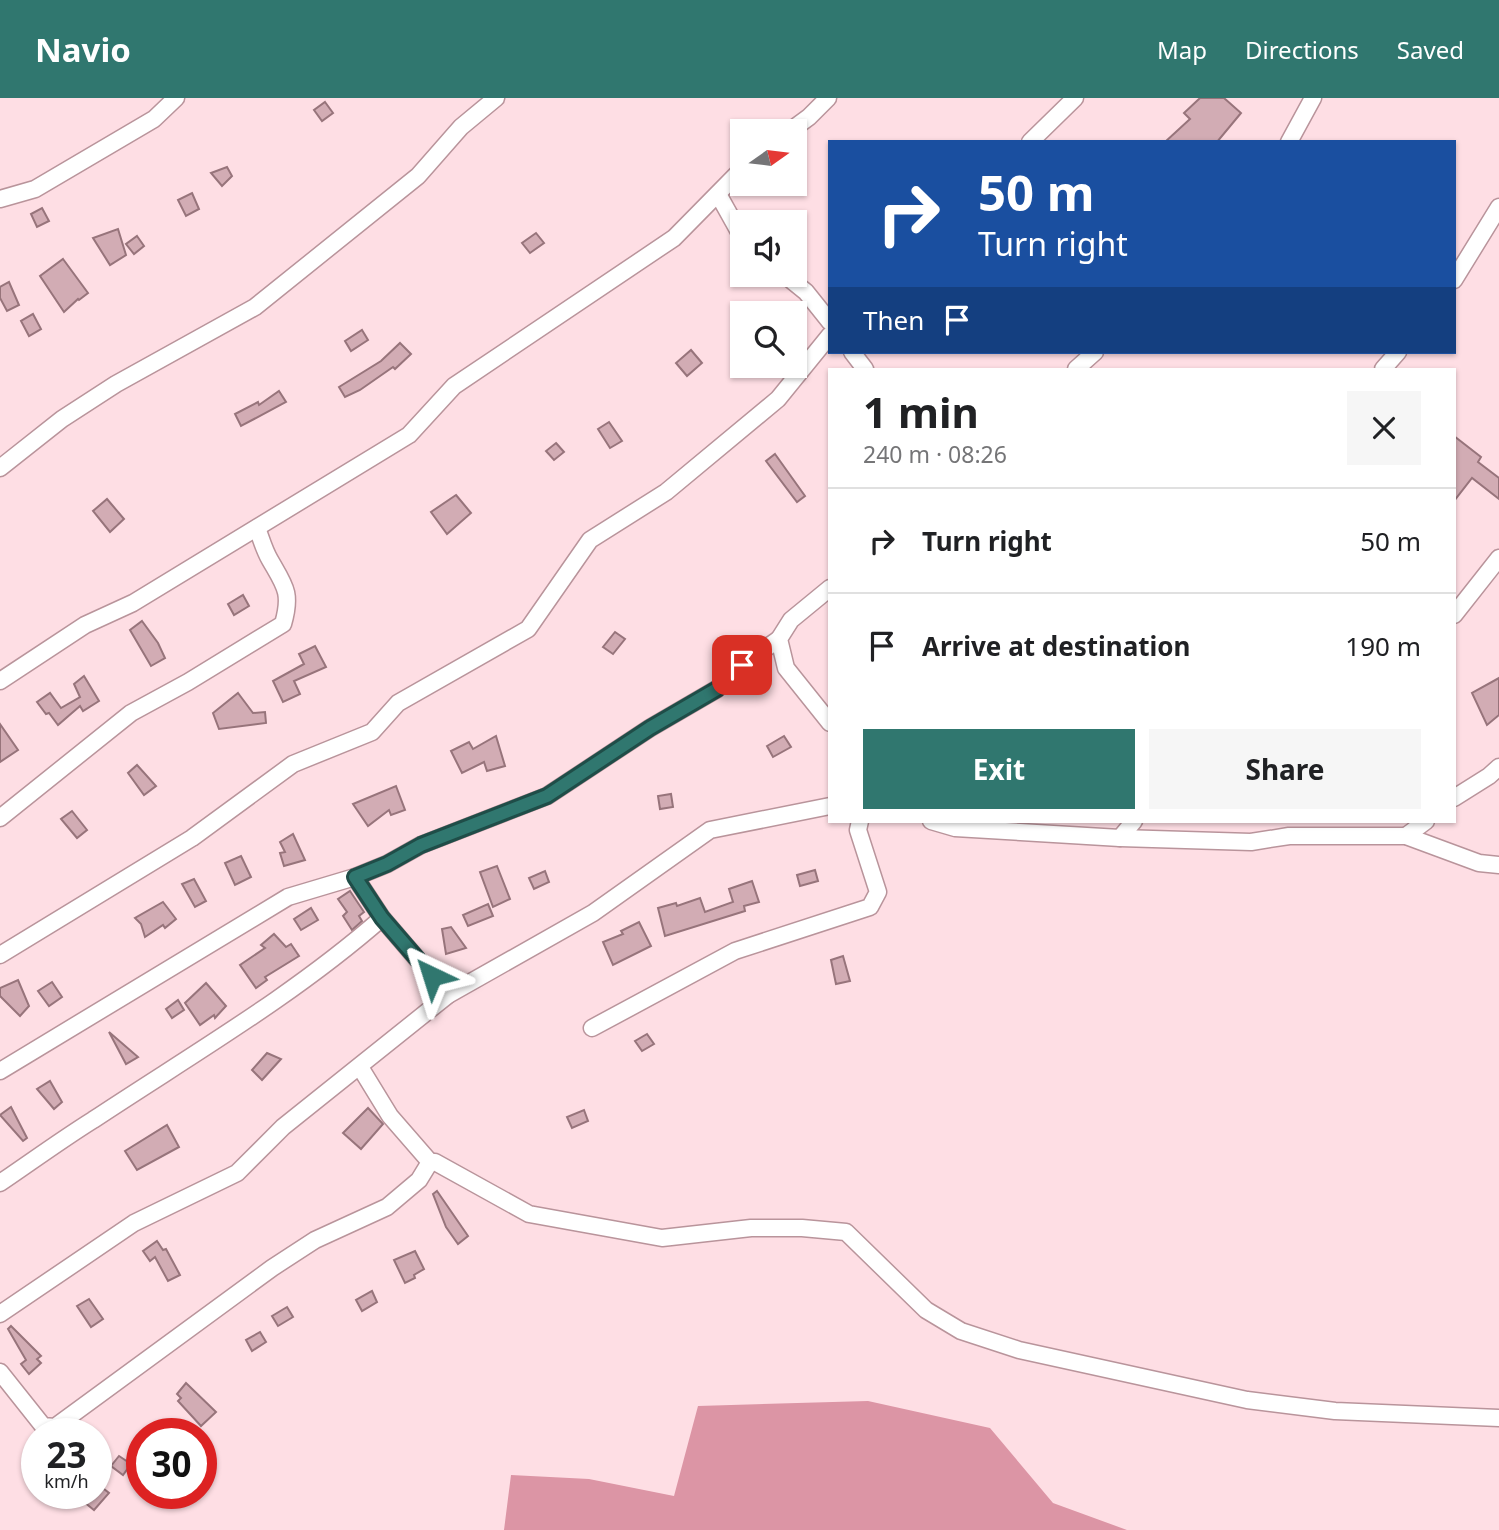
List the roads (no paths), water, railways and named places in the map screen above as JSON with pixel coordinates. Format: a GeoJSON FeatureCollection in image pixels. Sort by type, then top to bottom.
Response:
{"type":"FeatureCollection","features":[{"type":"Feature","properties":{"kind":"street"},"geometry":{"type":"LineString","coordinates":[[0,199],[35,189],[154,119],[176,98]]}},
{"type":"Feature","properties":{"kind":"street"},"geometry":{"type":"LineString","coordinates":[[0,468],[62,419],[116,384],[255,307],[418,176],[461,127],[496,98]]}},
{"type":"Feature","properties":{"kind":"street"},"geometry":{"type":"LineString","coordinates":[[806,119],[828,98]]}},
{"type":"Feature","properties":{"kind":"street"},"geometry":{"type":"LineString","coordinates":[[1032,140],[1075,98]]}},
{"type":"Feature","properties":{"kind":"street"},"geometry":{"type":"LineString","coordinates":[[1290,140],[1314,98]]}},
{"type":"Feature","properties":{"kind":"street"},"geometry":{"type":"LineString","coordinates":[[0,681],[85,625],[133,603],[410,435],[454,386],[674,239],[730,182]]}},
{"type":"Feature","properties":{"kind":"street"},"geometry":{"type":"LineString","coordinates":[[718,194],[730,216]]}},
{"type":"Feature","properties":{"kind":"street"},"geometry":{"type":"LineString","coordinates":[[1456,276],[1499,207]]}},
{"type":"Feature","properties":{"kind":"street"},"geometry":{"type":"LineString","coordinates":[[800,287],[828,320]]}},
{"type":"Feature","properties":{"kind":"street"},"geometry":{"type":"LineString","coordinates":[[0,955],[192,838],[293,764],[372,732],[398,703],[528,629],[590,540],[666,492],[778,399],[828,337]]}},
{"type":"Feature","properties":{"kind":"street"},"geometry":{"type":"LineString","coordinates":[[854,354],[864,368]]}},
{"type":"Feature","properties":{"kind":"street"},"geometry":{"type":"LineString","coordinates":[[1077,368],[1093,354]]}},
{"type":"Feature","properties":{"kind":"street"},"geometry":{"type":"LineString","coordinates":[[1383,368],[1396,354]]}},
{"type":"Feature","properties":{"kind":"street"},"geometry":{"type":"LineString","coordinates":[[0,818],[131,713],[283,624],[288,596],[282,578],[268,558],[257,528]]}},
{"type":"Feature","properties":{"kind":"street"},"geometry":{"type":"LineString","coordinates":[[1456,612],[1499,558]]}},
{"type":"Feature","properties":{"kind":"street"},"geometry":{"type":"LineString","coordinates":[[0,1071],[288,897],[355,877],[387,864],[421,845],[547,796],[650,728],[717,689],[742,665],[779,639],[791,620],[828,590]]}},
{"type":"Feature","properties":{"kind":"street"},"geometry":{"type":"LineString","coordinates":[[779,639],[786,668],[828,720]]}},
{"type":"Feature","properties":{"kind":"street"},"geometry":{"type":"LineString","coordinates":[[1456,797],[1499,767]]}},
{"type":"Feature","properties":{"kind":"street"},"geometry":{"type":"LineString","coordinates":[[0,1314],[134,1223],[237,1173],[283,1127],[448,995],[593,913],[710,830],[828,806]]}},
{"type":"Feature","properties":{"kind":"street"},"geometry":{"type":"LineString","coordinates":[[592,1028],[735,951],[870,907],[878,892],[858,830],[860,823]]}},
{"type":"Feature","properties":{"kind":"street"},"geometry":{"type":"LineString","coordinates":[[939,823],[955,828],[1120,838],[1251,842],[1289,836],[1406,836],[1479,863],[1499,865]]}},
{"type":"Feature","properties":{"kind":"street"},"geometry":{"type":"LineString","coordinates":[[1120,838],[1132,823]]}},
{"type":"Feature","properties":{"kind":"street"},"geometry":{"type":"LineString","coordinates":[[1289,836],[1296,823]]}},
{"type":"Feature","properties":{"kind":"street"},"geometry":{"type":"LineString","coordinates":[[1406,836],[1423,823]]}},
{"type":"Feature","properties":{"kind":"street"},"geometry":{"type":"LineString","coordinates":[[355,877],[382,918],[448,995]]}},
{"type":"Feature","properties":{"kind":"street"},"geometry":{"type":"LineString","coordinates":[[0,1184],[242,1024],[354,943],[382,918]]}},
{"type":"Feature","properties":{"kind":"street"},"geometry":{"type":"LineString","coordinates":[[360,1067],[390,1116],[430,1162],[435,1162],[529,1214],[662,1238],[751,1228],[802,1228],[846,1232],[926,1310],[961,1331],[1018,1350],[1247,1400],[1335,1411],[1499,1418]]}},
{"type":"Feature","properties":{"kind":"street"},"geometry":{"type":"LineString","coordinates":[[0,1372],[43,1426],[55,1427],[272,1268],[316,1240],[387,1207],[419,1180],[430,1162]]}}]}
